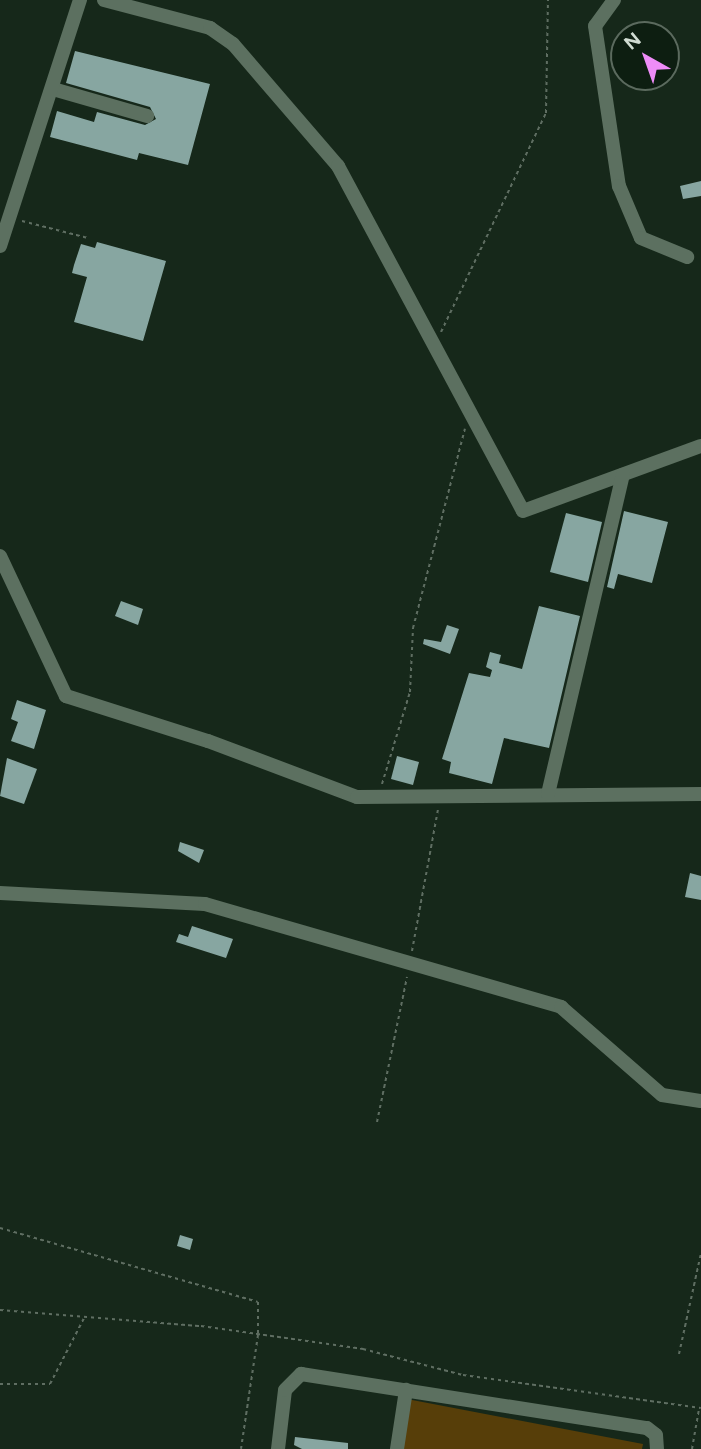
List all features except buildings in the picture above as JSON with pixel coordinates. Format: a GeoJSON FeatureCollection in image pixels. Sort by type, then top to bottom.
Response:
{"type":"FeatureCollection","features":[{"type":"Feature","properties":{"kind":"street"},"geometry":{"type":"LineString","coordinates":[[0,246],[80,0]]}},
{"type":"Feature","properties":{"kind":"street"},"geometry":{"type":"LineString","coordinates":[[104,0],[210,28],[233,44],[338,166],[469,415],[523,511],[701,446]]}},
{"type":"Feature","properties":{"kind":"street"},"geometry":{"type":"LineString","coordinates":[[614,0],[594,26],[619,186],[640,238],[687,257]]}},
{"type":"Feature","properties":{"kind":"street"},"geometry":{"type":"LineString","coordinates":[[53,89],[147,116]]}},
{"type":"Feature","properties":{"kind":"street"},"geometry":{"type":"LineString","coordinates":[[548,794],[623,475]]}},
{"type":"Feature","properties":{"kind":"street"},"geometry":{"type":"LineString","coordinates":[[0,556],[66,696],[208,741],[357,797],[701,794]]}},
{"type":"Feature","properties":{"kind":"street"},"geometry":{"type":"LineString","coordinates":[[0,893],[205,904],[561,1007],[662,1095],[701,1101]]}},
{"type":"Feature","properties":{"kind":"street"},"geometry":{"type":"LineString","coordinates":[[278,1449],[285,1390],[296,1375],[647,1428],[656,1435],[657,1449]]}},
{"type":"Feature","properties":{"kind":"street"},"geometry":{"type":"LineString","coordinates":[[397,1449],[406,1390]]}},
{"type":"Feature","properties":{"kind":"path"},"geometry":{"type":"LineString","coordinates":[[433,345],[547,113],[548,0]]}},
{"type":"Feature","properties":{"kind":"path"},"geometry":{"type":"LineString","coordinates":[[11,218],[88,238]]}},
{"type":"Feature","properties":{"kind":"path"},"geometry":{"type":"LineString","coordinates":[[377,797],[410,692],[413,628],[469,415]]}},
{"type":"Feature","properties":{"kind":"path"},"geometry":{"type":"LineString","coordinates":[[0,1228],[258,1302],[258,1335],[241,1449]]}},
{"type":"Feature","properties":{"kind":"path"},"geometry":{"type":"LineString","coordinates":[[679,1354],[701,1253]]}},
{"type":"Feature","properties":{"kind":"path"},"geometry":{"type":"LineString","coordinates":[[0,1310],[258,1335],[363,1349],[463,1375],[700,1408],[692,1449]]}},
{"type":"Feature","properties":{"kind":"path"},"geometry":{"type":"LineString","coordinates":[[0,1384],[50,1384],[85,1317]]}},
{"type":"Feature","properties":{"kind":"shaded area"},"geometry":{"type":"Polygon","coordinates":[[[407,1399],[643,1444],[642,1449],[402,1449],[407,1399]]]}}]}
